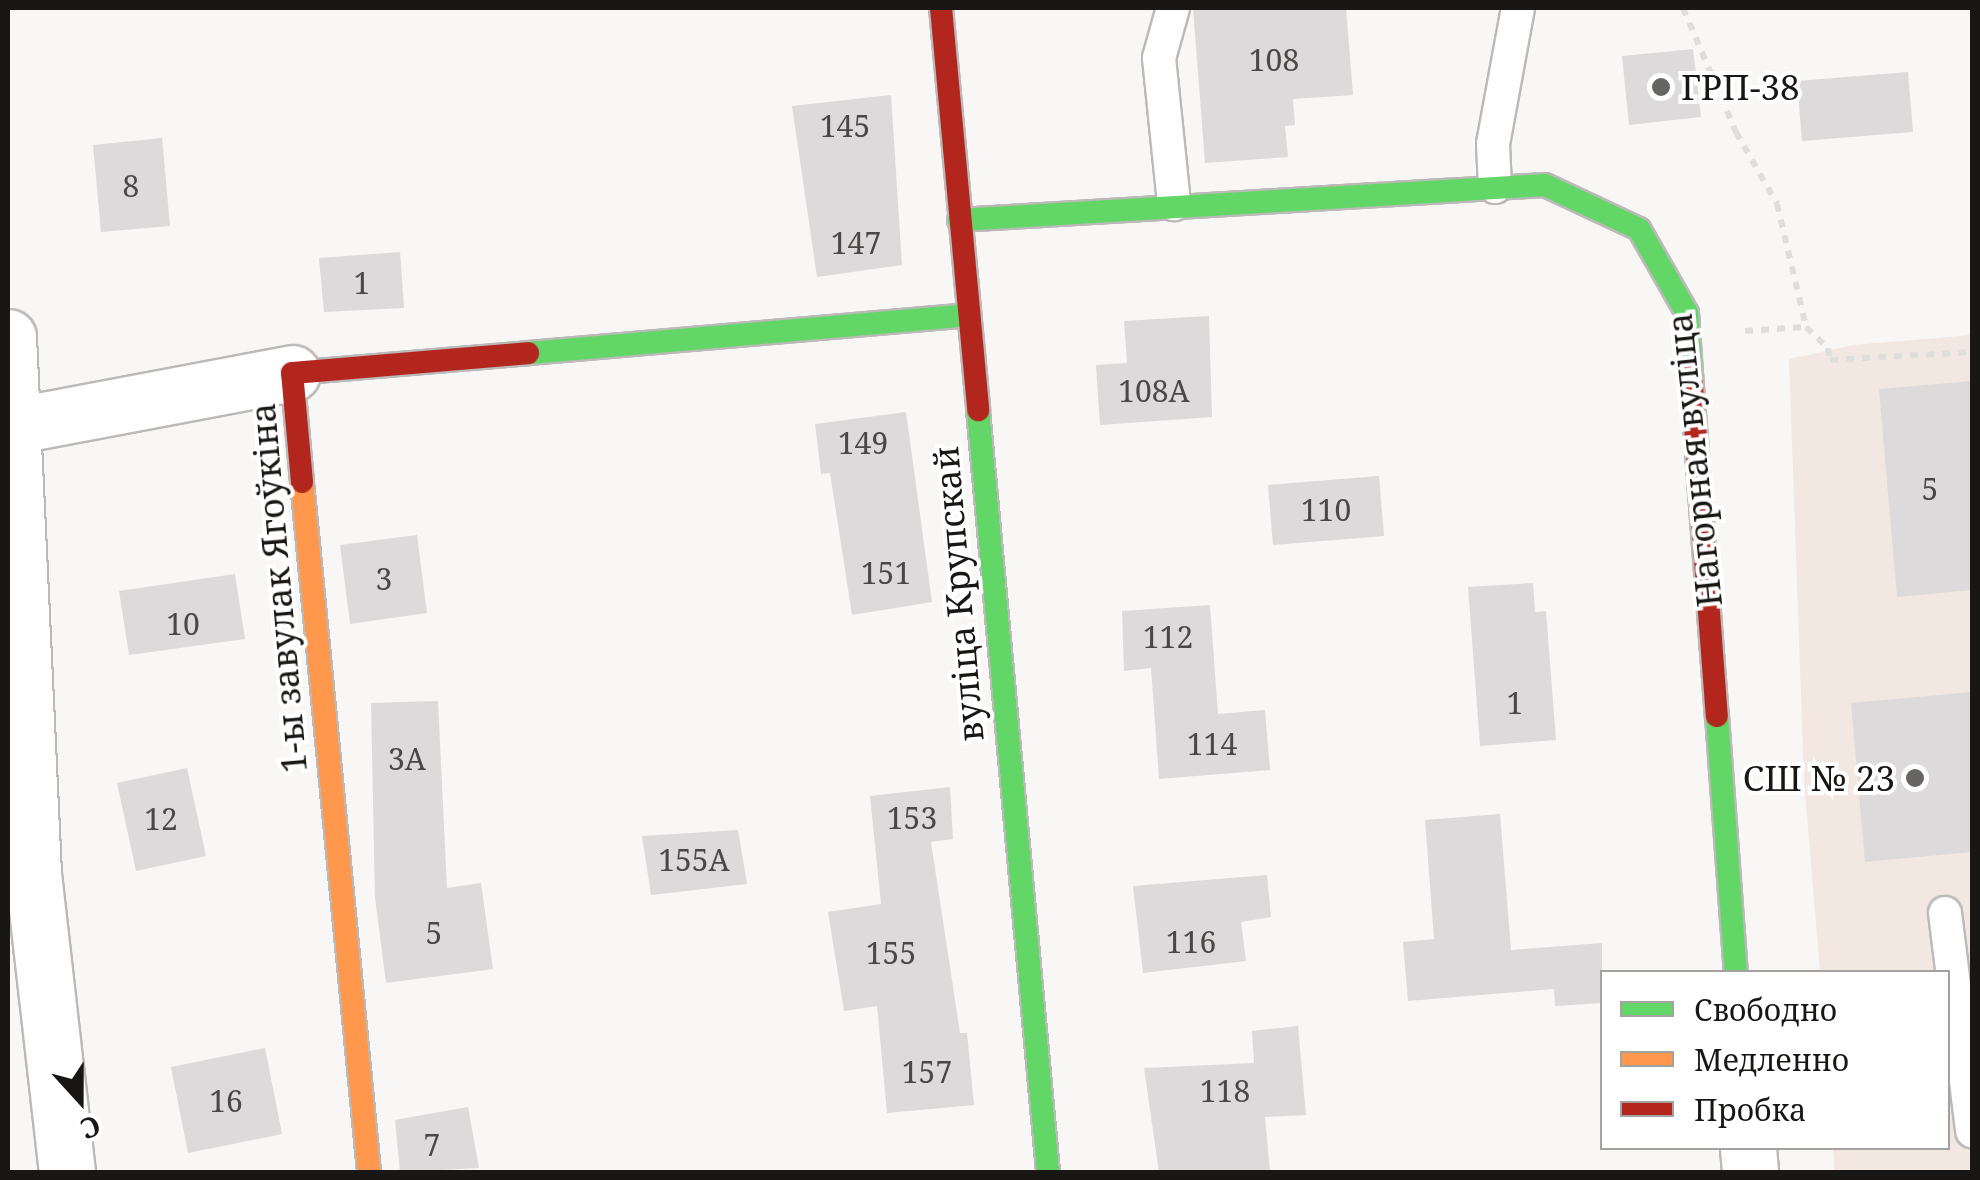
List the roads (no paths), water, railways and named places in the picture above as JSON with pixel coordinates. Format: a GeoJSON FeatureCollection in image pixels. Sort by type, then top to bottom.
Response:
{"type":"FeatureCollection","features":[{"type":"Feature","properties":{"kind":"street","name":"вуліца Крупскай"},"geometry":{"type":"LineString","coordinates":[[941,8],[1048,1172]]}},
{"type":"Feature","properties":{"kind":"street","name":"Нагорная вуліца"},"geometry":{"type":"LineString","coordinates":[[959,220],[1174,204],[1544,185],[1639,229],[1687,312],[1736,970]]}},
{"type":"Feature","properties":{"kind":"street","name":"1-ы завулак Ягоўкіна"},"geometry":{"type":"LineString","coordinates":[[369,1172],[292,374],[968,315]]}},
{"type":"Feature","properties":{"kind":"street"},"geometry":{"type":"LineString","coordinates":[[8,336],[17,425],[20,875],[66,1172]]}},
{"type":"Feature","properties":{"kind":"street"},"geometry":{"type":"LineString","coordinates":[[17,425],[292,374]]}},
{"type":"Feature","properties":{"kind":"lane"},"geometry":{"type":"LineString","coordinates":[[1173,8],[1159,58],[1174,204]]}},
{"type":"Feature","properties":{"kind":"lane"},"geometry":{"type":"LineString","coordinates":[[1495,187],[1494,144],[1518,8]]}},
{"type":"Feature","properties":{"kind":"lane"},"geometry":{"type":"LineString","coordinates":[[1944,914],[1972,1131]]}},
{"type":"Feature","properties":{"kind":"place","name":"ГРП-38"},"geometry":{"type":"Point","coordinates":[1661,87]}},
{"type":"Feature","properties":{"kind":"place","name":"СШ № 23"},"geometry":{"type":"Point","coordinates":[1915,778]}}]}
